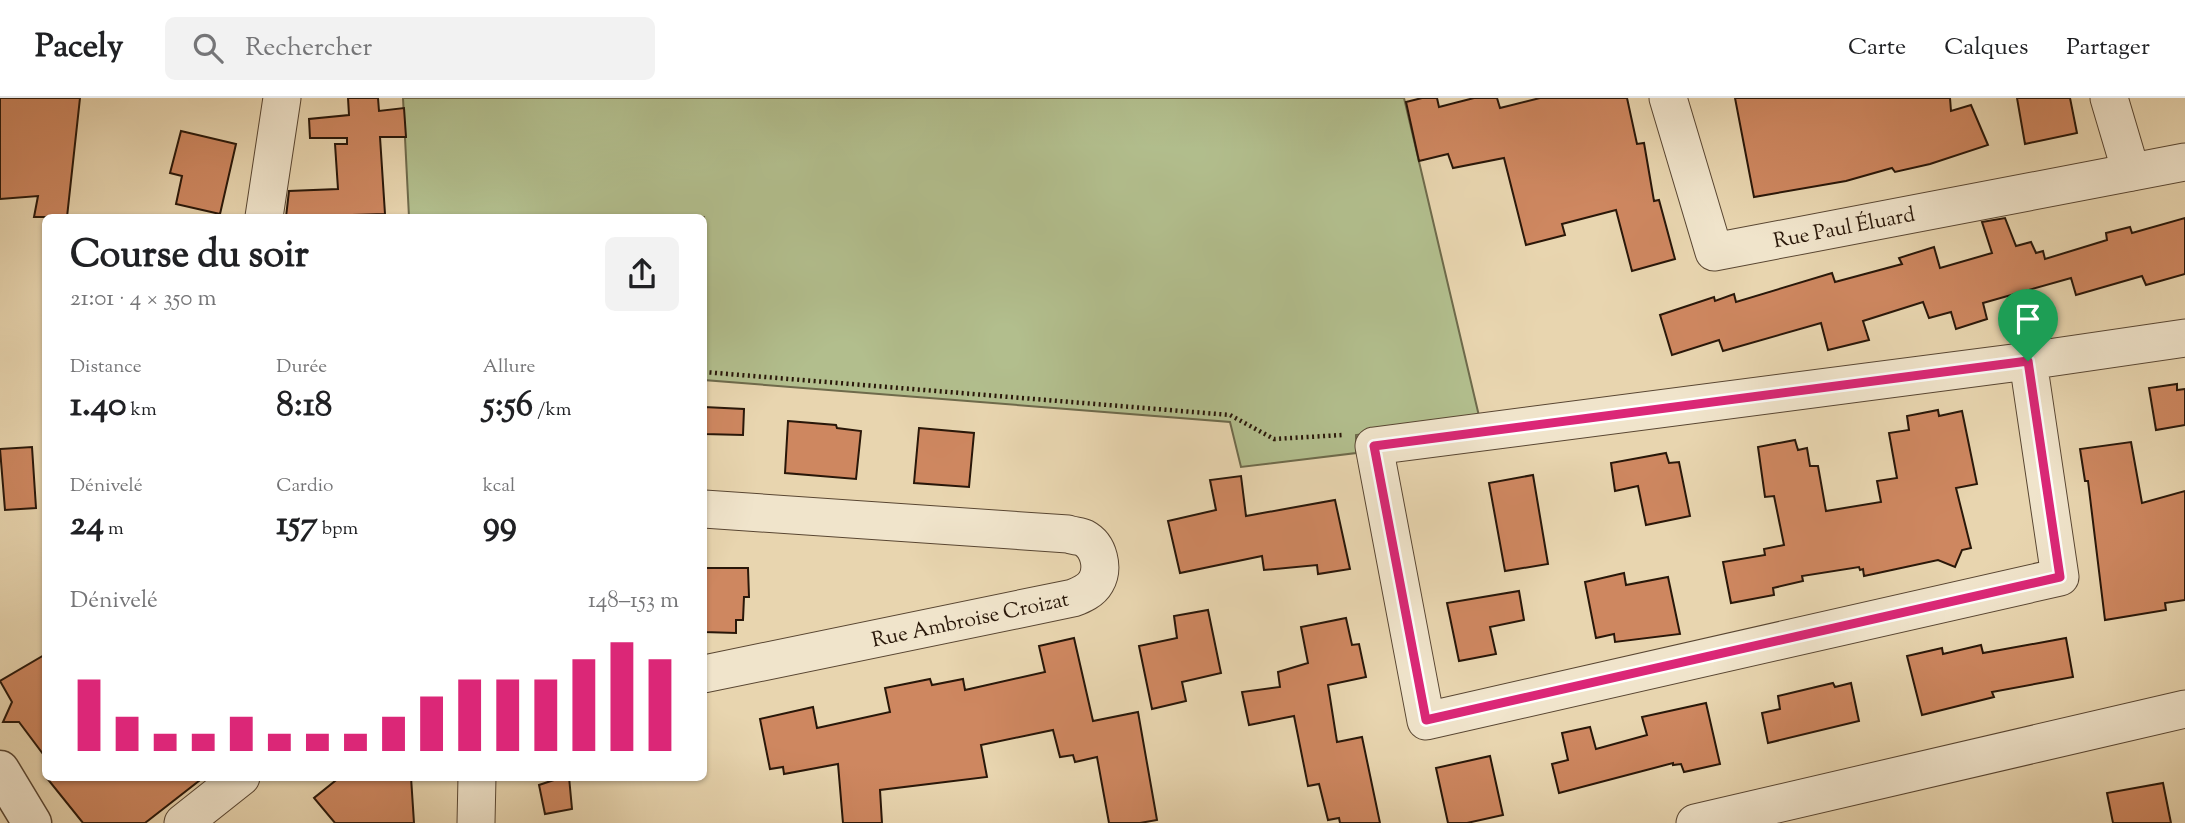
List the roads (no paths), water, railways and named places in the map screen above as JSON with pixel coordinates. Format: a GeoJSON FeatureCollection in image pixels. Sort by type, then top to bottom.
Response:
{"type":"FeatureCollection","features":[{"type":"Feature","properties":{"kind":"street"},"geometry":{"type":"LineString","coordinates":[[264,214],[282,98]]}},
{"type":"Feature","properties":{"kind":"street","name":"Rue Paul Éluard"},"geometry":{"type":"LineString","coordinates":[[1668,98],[1714,251],[2185,162]]}},
{"type":"Feature","properties":{"kind":"street"},"geometry":{"type":"LineString","coordinates":[[2109,98],[2131,172]]}},
{"type":"Feature","properties":{"kind":"street"},"geometry":{"type":"LineString","coordinates":[[2028,361],[2060,577],[1426,720],[1374,446],[2185,338]]}},
{"type":"Feature","properties":{"kind":"street","name":"Rue Ambroise Croizat"},"geometry":{"type":"LineString","coordinates":[[707,509],[1068,534],[1084,538],[1094,546],[1099,556],[1100,569],[1096,582],[1086,592],[1073,598],[707,673]]}},
{"type":"Feature","properties":{"kind":"street"},"geometry":{"type":"LineString","coordinates":[[1695,823],[2185,709]]}},
{"type":"Feature","properties":{"kind":"street"},"geometry":{"type":"LineString","coordinates":[[0,770],[32,823]]}},
{"type":"Feature","properties":{"kind":"street"},"geometry":{"type":"LineString","coordinates":[[183,823],[236,781]]}},
{"type":"Feature","properties":{"kind":"street"},"geometry":{"type":"LineString","coordinates":[[476,823],[477,781]]}}]}
